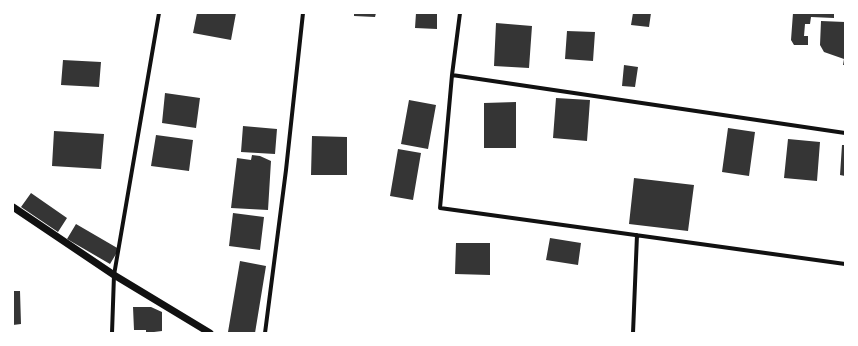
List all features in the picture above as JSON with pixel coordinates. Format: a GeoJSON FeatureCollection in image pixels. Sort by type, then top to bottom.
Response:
{"type":"FeatureCollection","features":[{"type":"Feature","properties":{"kind":"street"},"geometry":{"type":"LineString","coordinates":[[112,333],[114,275],[159,13]]}},
{"type":"Feature","properties":{"kind":"street"},"geometry":{"type":"LineString","coordinates":[[265,333],[286,170],[302,13]]}},
{"type":"Feature","properties":{"kind":"street"},"geometry":{"type":"LineString","coordinates":[[460,13],[452,75],[440,208],[845,264]]}},
{"type":"Feature","properties":{"kind":"street"},"geometry":{"type":"LineString","coordinates":[[452,75],[845,133]]}},
{"type":"Feature","properties":{"kind":"street"},"geometry":{"type":"LineString","coordinates":[[13,207],[114,275],[210,333]]}},
{"type":"Feature","properties":{"kind":"street"},"geometry":{"type":"LineString","coordinates":[[633,333],[637,235]]}},
{"type":"Feature","properties":{"kind":"building"},"geometry":{"type":"Polygon","coordinates":[[[197,13],[236,13],[231,40],[193,33],[197,13]]]}},
{"type":"Feature","properties":{"kind":"building"},"geometry":{"type":"Polygon","coordinates":[[[354,13],[376,13],[375,17],[354,16],[354,13]]]}},
{"type":"Feature","properties":{"kind":"building"},"geometry":{"type":"Polygon","coordinates":[[[416,13],[437,13],[437,29],[415,28],[416,13]]]}},
{"type":"Feature","properties":{"kind":"building"},"geometry":{"type":"Polygon","coordinates":[[[633,13],[651,13],[649,27],[631,25],[633,13]]]}},
{"type":"Feature","properties":{"kind":"building"},"geometry":{"type":"Polygon","coordinates":[[[793,13],[834,14],[834,18],[811,17],[810,24],[805,24],[804,36],[808,36],[808,45],[794,45],[791,40],[793,13]]]}},
{"type":"Feature","properties":{"kind":"building"},"geometry":{"type":"Polygon","coordinates":[[[821,21],[845,22],[845,65],[843,65],[844,59],[824,52],[820,45],[821,21]]]}},
{"type":"Feature","properties":{"kind":"building"},"geometry":{"type":"Polygon","coordinates":[[[496,23],[532,26],[529,68],[494,66],[496,23]]]}},
{"type":"Feature","properties":{"kind":"building"},"geometry":{"type":"Polygon","coordinates":[[[567,31],[595,32],[593,61],[565,59],[567,31]]]}},
{"type":"Feature","properties":{"kind":"building"},"geometry":{"type":"Polygon","coordinates":[[[63,60],[101,62],[99,87],[61,85],[63,60]]]}},
{"type":"Feature","properties":{"kind":"building"},"geometry":{"type":"Polygon","coordinates":[[[624,65],[638,67],[635,87],[622,86],[624,65]]]}},
{"type":"Feature","properties":{"kind":"building"},"geometry":{"type":"Polygon","coordinates":[[[165,93],[200,98],[196,128],[162,123],[165,93]]]}},
{"type":"Feature","properties":{"kind":"building"},"geometry":{"type":"Polygon","coordinates":[[[556,98],[590,100],[587,141],[553,138],[556,98]]]}},
{"type":"Feature","properties":{"kind":"building"},"geometry":{"type":"Polygon","coordinates":[[[409,100],[436,105],[428,149],[401,144],[409,100]]]}},
{"type":"Feature","properties":{"kind":"building"},"geometry":{"type":"Polygon","coordinates":[[[516,102],[516,148],[484,148],[484,103],[516,102]]]}},
{"type":"Feature","properties":{"kind":"building"},"geometry":{"type":"Polygon","coordinates":[[[243,126],[277,129],[275,154],[241,152],[243,126]]]}},
{"type":"Feature","properties":{"kind":"building"},"geometry":{"type":"Polygon","coordinates":[[[728,128],[755,132],[749,176],[722,172],[728,128]]]}},
{"type":"Feature","properties":{"kind":"building"},"geometry":{"type":"Polygon","coordinates":[[[54,131],[104,134],[101,169],[52,166],[54,131]]]}},
{"type":"Feature","properties":{"kind":"building"},"geometry":{"type":"Polygon","coordinates":[[[156,135],[193,140],[189,171],[151,166],[156,135]]]}},
{"type":"Feature","properties":{"kind":"building"},"geometry":{"type":"Polygon","coordinates":[[[312,136],[347,137],[347,175],[311,175],[312,136]]]}},
{"type":"Feature","properties":{"kind":"building"},"geometry":{"type":"Polygon","coordinates":[[[788,139],[820,142],[817,181],[784,178],[788,139]]]}},
{"type":"Feature","properties":{"kind":"building"},"geometry":{"type":"Polygon","coordinates":[[[842,145],[845,145],[845,176],[840,175],[842,145]]]}},
{"type":"Feature","properties":{"kind":"building"},"geometry":{"type":"Polygon","coordinates":[[[398,149],[421,153],[413,200],[390,196],[398,149]]]}},
{"type":"Feature","properties":{"kind":"building"},"geometry":{"type":"Polygon","coordinates":[[[252,155],[260,156],[271,161],[268,210],[231,208],[237,158],[251,160],[252,155]]]}},
{"type":"Feature","properties":{"kind":"building"},"geometry":{"type":"Polygon","coordinates":[[[634,178],[694,185],[688,231],[629,224],[634,178]]]}},
{"type":"Feature","properties":{"kind":"building"},"geometry":{"type":"Polygon","coordinates":[[[31,193],[67,218],[58,232],[21,207],[31,193]]]}},
{"type":"Feature","properties":{"kind":"building"},"geometry":{"type":"Polygon","coordinates":[[[233,213],[264,217],[260,250],[229,246],[233,213]]]}},
{"type":"Feature","properties":{"kind":"building"},"geometry":{"type":"Polygon","coordinates":[[[76,224],[119,249],[110,264],[67,239],[76,224]]]}},
{"type":"Feature","properties":{"kind":"building"},"geometry":{"type":"Polygon","coordinates":[[[550,238],[581,243],[578,265],[546,260],[550,238]]]}},
{"type":"Feature","properties":{"kind":"building"},"geometry":{"type":"Polygon","coordinates":[[[456,243],[490,243],[490,275],[455,274],[456,243]]]}},
{"type":"Feature","properties":{"kind":"building"},"geometry":{"type":"Polygon","coordinates":[[[240,261],[266,266],[255,333],[228,332],[240,261]]]}},
{"type":"Feature","properties":{"kind":"building"},"geometry":{"type":"Polygon","coordinates":[[[13,291],[20,291],[21,324],[13,325],[13,291]]]}},
{"type":"Feature","properties":{"kind":"building"},"geometry":{"type":"Polygon","coordinates":[[[133,307],[151,307],[162,312],[162,331],[146,333],[146,330],[134,330],[133,307]]]}}]}
